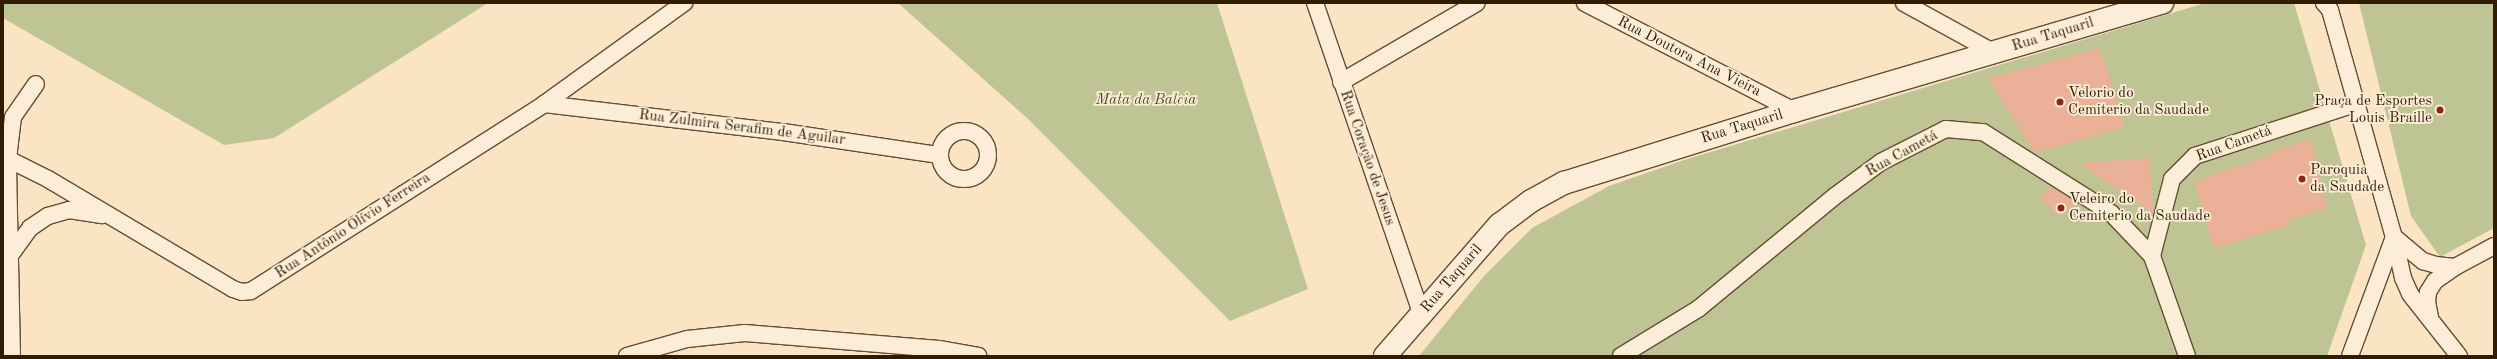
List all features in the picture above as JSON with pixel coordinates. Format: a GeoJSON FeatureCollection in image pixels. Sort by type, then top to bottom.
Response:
{"type":"FeatureCollection","features":[{"type":"Feature","properties":{"kind":"street","name":"Rua Antônio Olívio Ferreira"},"geometry":{"type":"LineString","coordinates":[[8,159],[48,179],[233,289],[242,292],[251,291],[544,104],[684,3]]}},
{"type":"Feature","properties":{"kind":"street","name":"Rua Coração de Jesus"},"geometry":{"type":"LineString","coordinates":[[1314,3],[1421,313]]}},
{"type":"Feature","properties":{"kind":"street"},"geometry":{"type":"LineString","coordinates":[[1341,82],[1477,3]]}},
{"type":"Feature","properties":{"kind":"street","name":"Rua Doutora Ana Vieira"},"geometry":{"type":"LineString","coordinates":[[1585,3],[1794,111]]}},
{"type":"Feature","properties":{"kind":"street"},"geometry":{"type":"LineString","coordinates":[[1904,3],[1995,52]]}},
{"type":"Feature","properties":{"kind":"street","name":"Rua Taquaril"},"geometry":{"type":"LineString","coordinates":[[1385,356],[1499,225],[1531,200],[1564,183],[1794,111],[2162,3]]}},
{"type":"Feature","properties":{"kind":"street"},"geometry":{"type":"LineString","coordinates":[[2329,5],[2355,104],[2394,238],[2403,278],[2410,294],[2431,318],[2459,356]]}},
{"type":"Feature","properties":{"kind":"street"},"geometry":{"type":"LineString","coordinates":[[12,356],[8,159],[14,117],[36,84]]}},
{"type":"Feature","properties":{"kind":"street","name":"Rua Zulmira Serafim de Aguilar"},"geometry":{"type":"LineString","coordinates":[[544,104],[783,132],[939,155]]}},
{"type":"Feature","properties":{"kind":"street","name":"Rua Cametá"},"geometry":{"type":"LineString","coordinates":[[2152,256],[2172,179],[2195,156],[2355,104]]}},
{"type":"Feature","properties":{"kind":"street","name":"Rua Cametá"},"geometry":{"type":"LineString","coordinates":[[1622,356],[1698,309],[1835,196],[1881,162],[1946,129],[1983,132],[2110,213],[2152,256],[2187,356]]}},
{"type":"Feature","properties":{"kind":"street"},"geometry":{"type":"LineString","coordinates":[[9,257],[30,228],[48,216],[69,210],[109,216]]}},
{"type":"Feature","properties":{"kind":"street"},"geometry":{"type":"LineString","coordinates":[[2394,238],[2423,261],[2455,267]]}},
{"type":"Feature","properties":{"kind":"street"},"geometry":{"type":"LineString","coordinates":[[2350,356],[2394,238]]}},
{"type":"Feature","properties":{"kind":"street"},"geometry":{"type":"LineString","coordinates":[[2431,318],[2427,302],[2428,292],[2435,281],[2455,267],[2494,246]]}},
{"type":"Feature","properties":{"kind":"street"},"geometry":{"type":"LineString","coordinates":[[627,356],[687,339],[745,333],[931,349],[978,356]]}},
{"type":"Feature","properties":{"kind":"green space"},"geometry":{"type":"Polygon","coordinates":[[[3,3],[488,3],[274,138],[224,145],[3,18],[3,3]]]}},
{"type":"Feature","properties":{"kind":"green space","name":"Mata da Baleia"},"geometry":{"type":"Polygon","coordinates":[[[898,3],[1217,3],[1308,289],[1230,321],[1027,118],[898,3]]]}},
{"type":"Feature","properties":{"kind":"green space"},"geometry":{"type":"Polygon","coordinates":[[[2205,3],[2294,3],[2366,245],[2327,356],[1419,356],[1484,276],[1532,228],[1609,186],[1684,160],[2205,3]]]}},
{"type":"Feature","properties":{"kind":"green space","name":"Praça de Esportes Louis Braille"},"geometry":{"type":"Polygon","coordinates":[[[2359,3],[2494,3],[2494,228],[2440,257],[2411,216],[2359,3]]]}},
{"type":"Feature","properties":{"kind":"building","name":"Velorio do Cemiterio da Saudade"},"geometry":{"type":"Polygon","coordinates":[[[2100,48],[2125,127],[2035,153],[1988,78],[2100,48]]]}},
{"type":"Feature","properties":{"kind":"building"},"geometry":{"type":"Polygon","coordinates":[[[2311,139],[2327,208],[2288,220],[2290,225],[2214,248],[2194,181],[2273,154],[2272,151],[2311,139]]]}},
{"type":"Feature","properties":{"kind":"building"},"geometry":{"type":"Polygon","coordinates":[[[2150,158],[2153,214],[2079,163],[2150,158]]]}},
{"type":"Feature","properties":{"kind":"building","name":"Veleiro do Cemiterio da Saudade"},"geometry":{"type":"Polygon","coordinates":[[[2052,187],[2078,203],[2058,216],[2040,197],[2052,187]]]}},
{"type":"Feature","properties":{"kind":"place","name":"Velorio do Cemiterio da Saudade"},"geometry":{"type":"Point","coordinates":[2060,102]}},
{"type":"Feature","properties":{"kind":"place","name":"Praça de Esportes Louis Braille"},"geometry":{"type":"Point","coordinates":[2440,110]}},
{"type":"Feature","properties":{"kind":"place","name":"Paroquia da Saudade"},"geometry":{"type":"Point","coordinates":[2302,179]}},
{"type":"Feature","properties":{"kind":"place","name":"Veleiro do Cemiterio da Saudade"},"geometry":{"type":"Point","coordinates":[2061,208]}}]}
